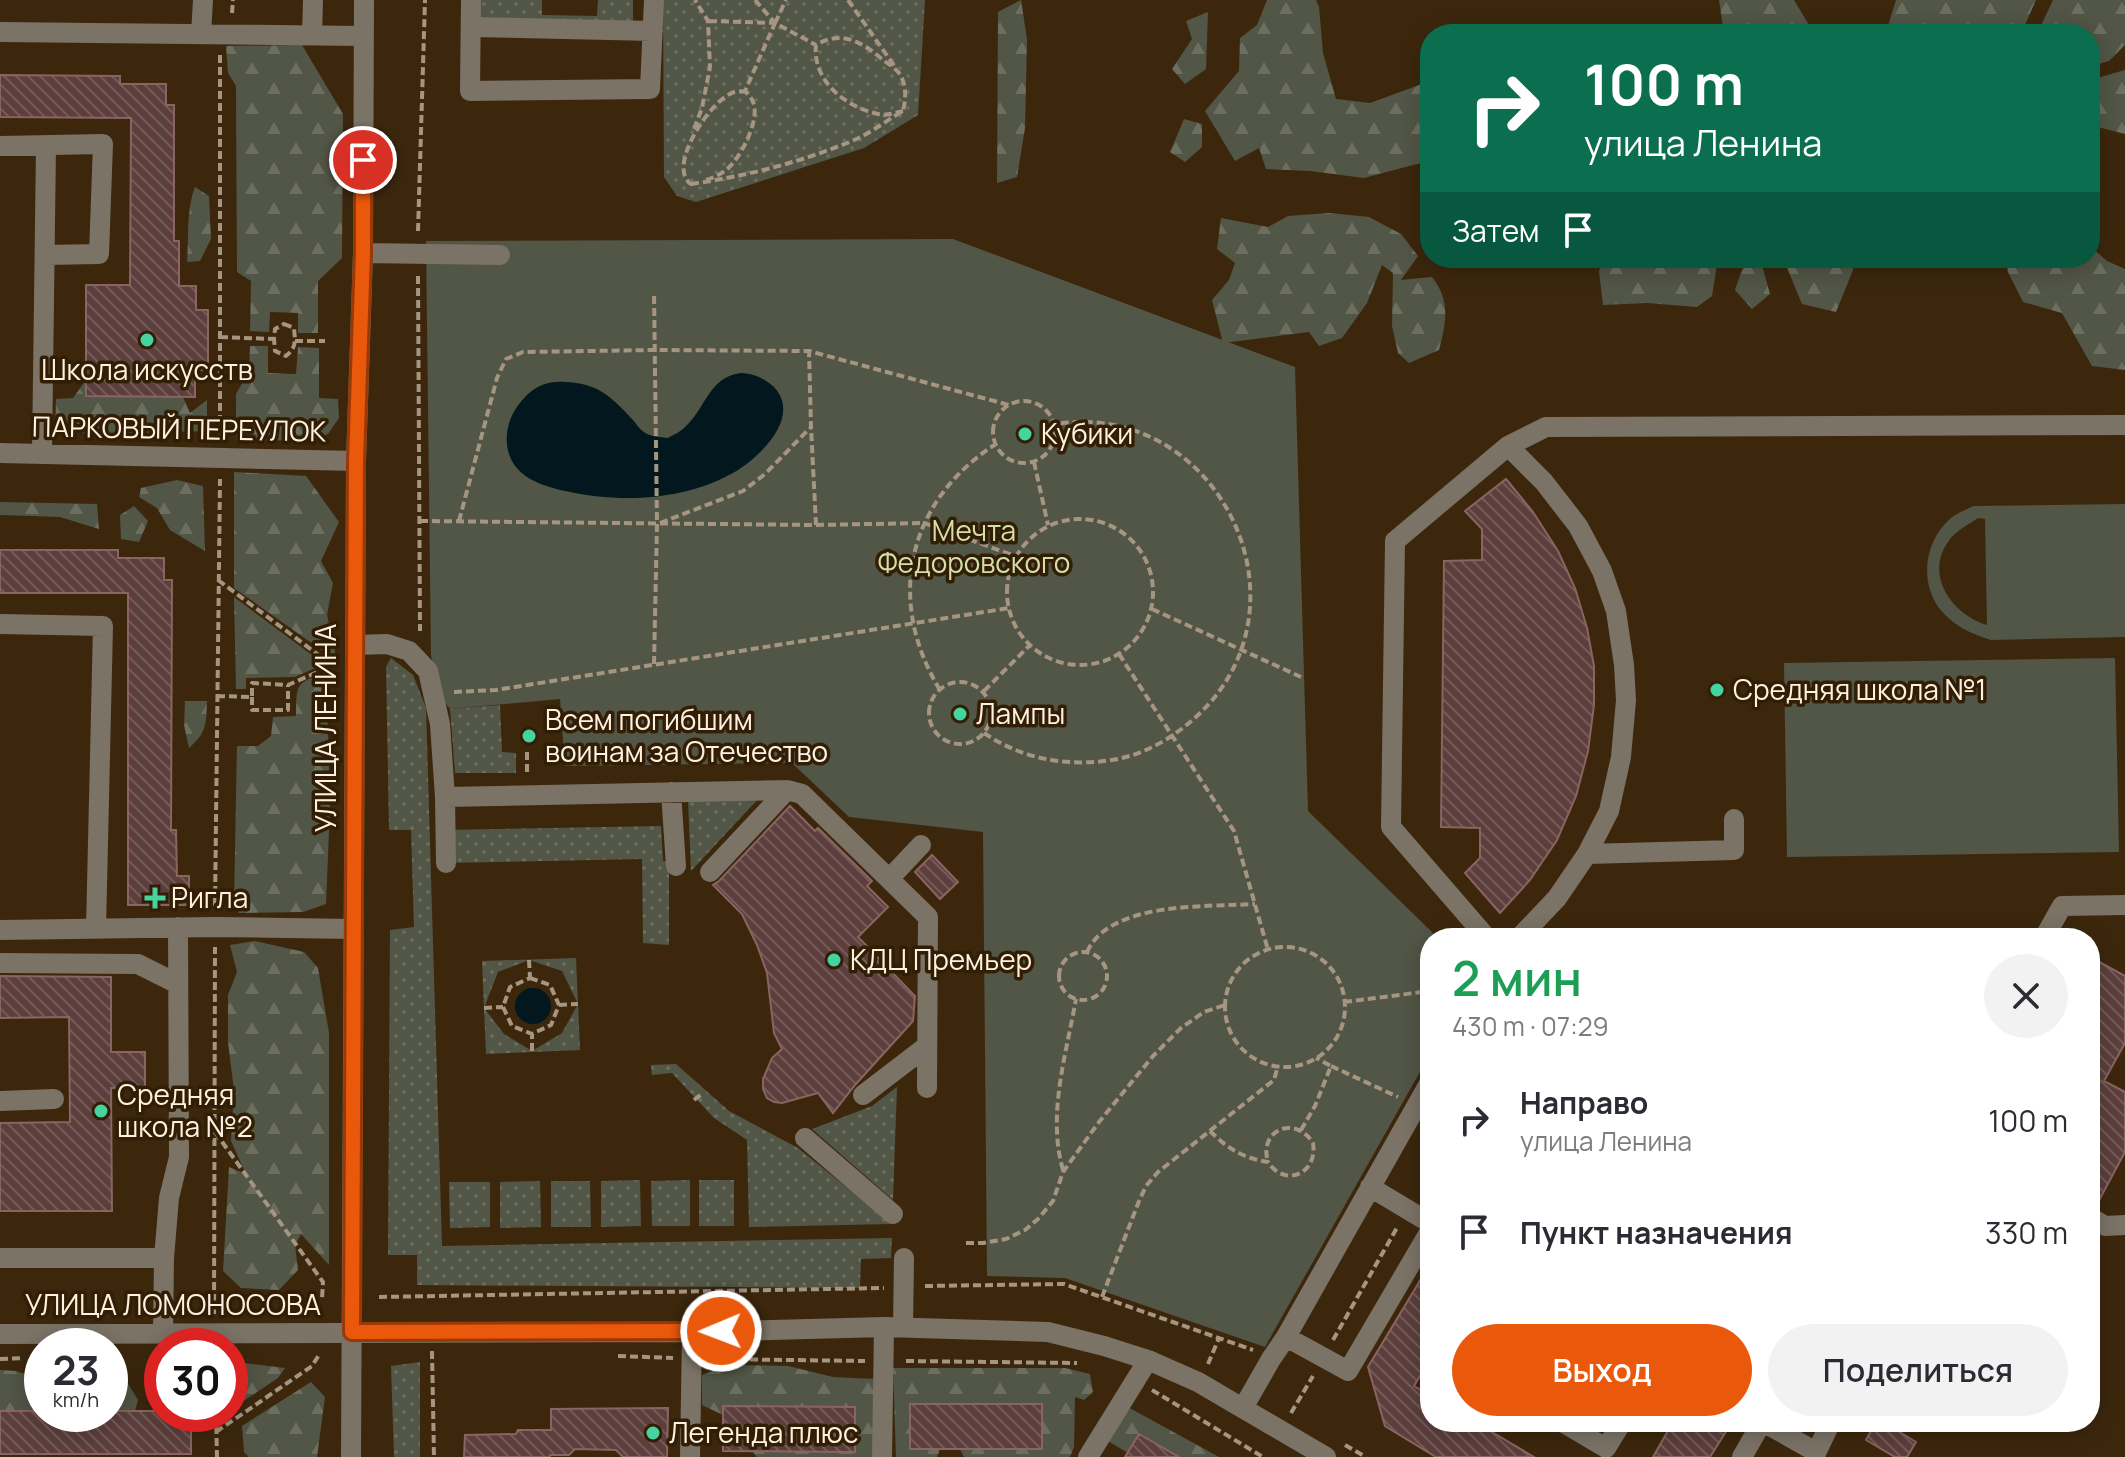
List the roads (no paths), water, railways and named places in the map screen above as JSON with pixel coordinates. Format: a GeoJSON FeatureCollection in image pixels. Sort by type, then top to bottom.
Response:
{"type":"FeatureCollection","features":[{"type":"Feature","properties":{"kind":"street"},"geometry":{"type":"LineString","coordinates":[[203,0],[210,34]]}},
{"type":"Feature","properties":{"kind":"street"},"geometry":{"type":"LineString","coordinates":[[312,36],[313,0]]}},
{"type":"Feature","properties":{"kind":"street","name":"УЛИЦА ЛЕНИНА"},"geometry":{"type":"LineString","coordinates":[[351,1457],[356,461],[363,253],[364,0]]}},
{"type":"Feature","properties":{"kind":"street"},"geometry":{"type":"LineString","coordinates":[[471,0],[470,91],[650,89],[654,0]]}},
{"type":"Feature","properties":{"kind":"street"},"geometry":{"type":"LineString","coordinates":[[471,27],[653,31]]}},
{"type":"Feature","properties":{"kind":"street"},"geometry":{"type":"LineString","coordinates":[[0,32],[363,36]]}},
{"type":"Feature","properties":{"kind":"street"},"geometry":{"type":"LineString","coordinates":[[0,146],[103,144],[99,254],[45,255]]}},
{"type":"Feature","properties":{"kind":"street"},"geometry":{"type":"LineString","coordinates":[[42,454],[46,146]]}},
{"type":"Feature","properties":{"kind":"street"},"geometry":{"type":"LineString","coordinates":[[363,253],[500,255]]}},
{"type":"Feature","properties":{"kind":"street"},"geometry":{"type":"LineString","coordinates":[[1478,928],[1391,827],[1395,541],[1508,446],[1546,427],[2125,425]]}},
{"type":"Feature","properties":{"kind":"street"},"geometry":{"type":"LineString","coordinates":[[1508,446],[1544,482],[1578,526],[1602,571],[1616,611],[1626,700],[1621,757],[1609,811],[1587,854],[1557,898],[1528,928]]}},
{"type":"Feature","properties":{"kind":"street","name":"ПАРКОВЫЙ ПЕРЕУЛОК"},"geometry":{"type":"LineString","coordinates":[[0,453],[356,461]]}},
{"type":"Feature","properties":{"kind":"street"},"geometry":{"type":"LineString","coordinates":[[0,624],[103,626],[96,929]]}},
{"type":"Feature","properties":{"kind":"street"},"geometry":{"type":"LineString","coordinates":[[355,654],[387,644],[409,651],[428,671],[440,724],[446,863]]}},
{"type":"Feature","properties":{"kind":"street"},"geometry":{"type":"LineString","coordinates":[[445,797],[787,790],[802,794],[928,917],[927,1088]]}},
{"type":"Feature","properties":{"kind":"street"},"geometry":{"type":"LineString","coordinates":[[710,872],[787,790]]}},
{"type":"Feature","properties":{"kind":"street"},"geometry":{"type":"LineString","coordinates":[[671,792],[676,866]]}},
{"type":"Feature","properties":{"kind":"street"},"geometry":{"type":"LineString","coordinates":[[1587,854],[1734,850],[1734,819]]}},
{"type":"Feature","properties":{"kind":"street"},"geometry":{"type":"LineString","coordinates":[[889,879],[921,845]]}},
{"type":"Feature","properties":{"kind":"street"},"geometry":{"type":"LineString","coordinates":[[2050,928],[2062,906],[2125,905]]}},
{"type":"Feature","properties":{"kind":"street"},"geometry":{"type":"LineString","coordinates":[[163,1328],[169,1198],[179,1157],[178,927]]}},
{"type":"Feature","properties":{"kind":"street"},"geometry":{"type":"LineString","coordinates":[[0,930],[178,927],[353,929]]}},
{"type":"Feature","properties":{"kind":"street"},"geometry":{"type":"LineString","coordinates":[[0,963],[138,964],[178,984]]}},
{"type":"Feature","properties":{"kind":"street"},"geometry":{"type":"LineString","coordinates":[[863,1095],[927,1046]]}},
{"type":"Feature","properties":{"kind":"street"},"geometry":{"type":"LineString","coordinates":[[0,1101],[54,1099]]}},
{"type":"Feature","properties":{"kind":"street"},"geometry":{"type":"LineString","coordinates":[[1243,1408],[1420,1100]]}},
{"type":"Feature","properties":{"kind":"street"},"geometry":{"type":"LineString","coordinates":[[805,1138],[893,1214]]}},
{"type":"Feature","properties":{"kind":"street"},"geometry":{"type":"LineString","coordinates":[[1370,1187],[1420,1217]]}},
{"type":"Feature","properties":{"kind":"street"},"geometry":{"type":"LineString","coordinates":[[2100,1223],[2105,1226],[2125,1225]]}},
{"type":"Feature","properties":{"kind":"street"},"geometry":{"type":"LineString","coordinates":[[1286,1337],[1348,1371],[1420,1248]]}},
{"type":"Feature","properties":{"kind":"street"},"geometry":{"type":"LineString","coordinates":[[0,1258],[164,1258]]}},
{"type":"Feature","properties":{"kind":"street"},"geometry":{"type":"LineString","coordinates":[[882,1457],[883,1361],[904,1287],[904,1258]]}},
{"type":"Feature","properties":{"kind":"street","name":"УЛИЦА ЛОМОНОСОВА"},"geometry":{"type":"LineString","coordinates":[[248,1332],[692,1332],[894,1328],[1048,1332],[1148,1360],[1198,1382],[1326,1457]]}},
{"type":"Feature","properties":{"kind":"street"},"geometry":{"type":"LineString","coordinates":[[690,1457],[692,1332]]}},
{"type":"Feature","properties":{"kind":"street","name":"УЛИЦА ЛОМОНОСОВА"},"geometry":{"type":"LineString","coordinates":[[0,1334],[144,1333]]}},
{"type":"Feature","properties":{"kind":"street"},"geometry":{"type":"LineString","coordinates":[[1088,1457],[1148,1360]]}},
{"type":"Feature","properties":{"kind":"street"},"geometry":{"type":"LineString","coordinates":[[1579,1432],[1606,1448],[1616,1432]]}},
{"type":"Feature","properties":{"kind":"street"},"geometry":{"type":"LineString","coordinates":[[1742,1457],[1756,1432]]}},
{"type":"Feature","properties":{"kind":"street"},"geometry":{"type":"LineString","coordinates":[[1778,1432],[1815,1455],[1826,1432]]}},
{"type":"Feature","properties":{"kind":"water"},"geometry":{"type":"Polygon","coordinates":[[[741,373],[759,377],[774,387],[782,399],[780,424],[753,459],[712,483],[692,490],[650,497],[586,495],[536,482],[520,472],[510,456],[507,431],[514,412],[526,396],[544,384],[565,382],[595,388],[617,404],[644,432],[668,438],[691,420],[714,387],[730,376],[741,373]]]}},
{"type":"Feature","properties":{"kind":"water"},"geometry":{"type":"Polygon","coordinates":[[[533,988],[546,993],[551,1006],[546,1019],[533,1024],[520,1019],[515,1006],[520,993],[533,988]]]}},
{"type":"Feature","properties":{"kind":"place","name":"Школа искусств"},"geometry":{"type":"Point","coordinates":[147,340]}},
{"type":"Feature","properties":{"kind":"place","name":"Кубики"},"geometry":{"type":"Point","coordinates":[1025,434]}},
{"type":"Feature","properties":{"kind":"place","name":"Средняя школа №1"},"geometry":{"type":"Point","coordinates":[1717,690]}},
{"type":"Feature","properties":{"kind":"place","name":"Лампы"},"geometry":{"type":"Point","coordinates":[960,714]}},
{"type":"Feature","properties":{"kind":"place","name":"Всем погибшим воинам за Отечество"},"geometry":{"type":"Point","coordinates":[529,736]}},
{"type":"Feature","properties":{"kind":"place","name":"Ригла"},"geometry":{"type":"Point","coordinates":[155,898]}},
{"type":"Feature","properties":{"kind":"place","name":"КДЦ Премьер"},"geometry":{"type":"Point","coordinates":[834,960]}},
{"type":"Feature","properties":{"kind":"place","name":"Средняя школа №2"},"geometry":{"type":"Point","coordinates":[101,1111]}},
{"type":"Feature","properties":{"kind":"place","name":"Легенда плюс"},"geometry":{"type":"Point","coordinates":[653,1433]}},
{"type":"Feature","properties":{"kind":"park label","name":"Мечта Федоровского"},"geometry":{"type":"Point","coordinates":[974,547]}}]}
